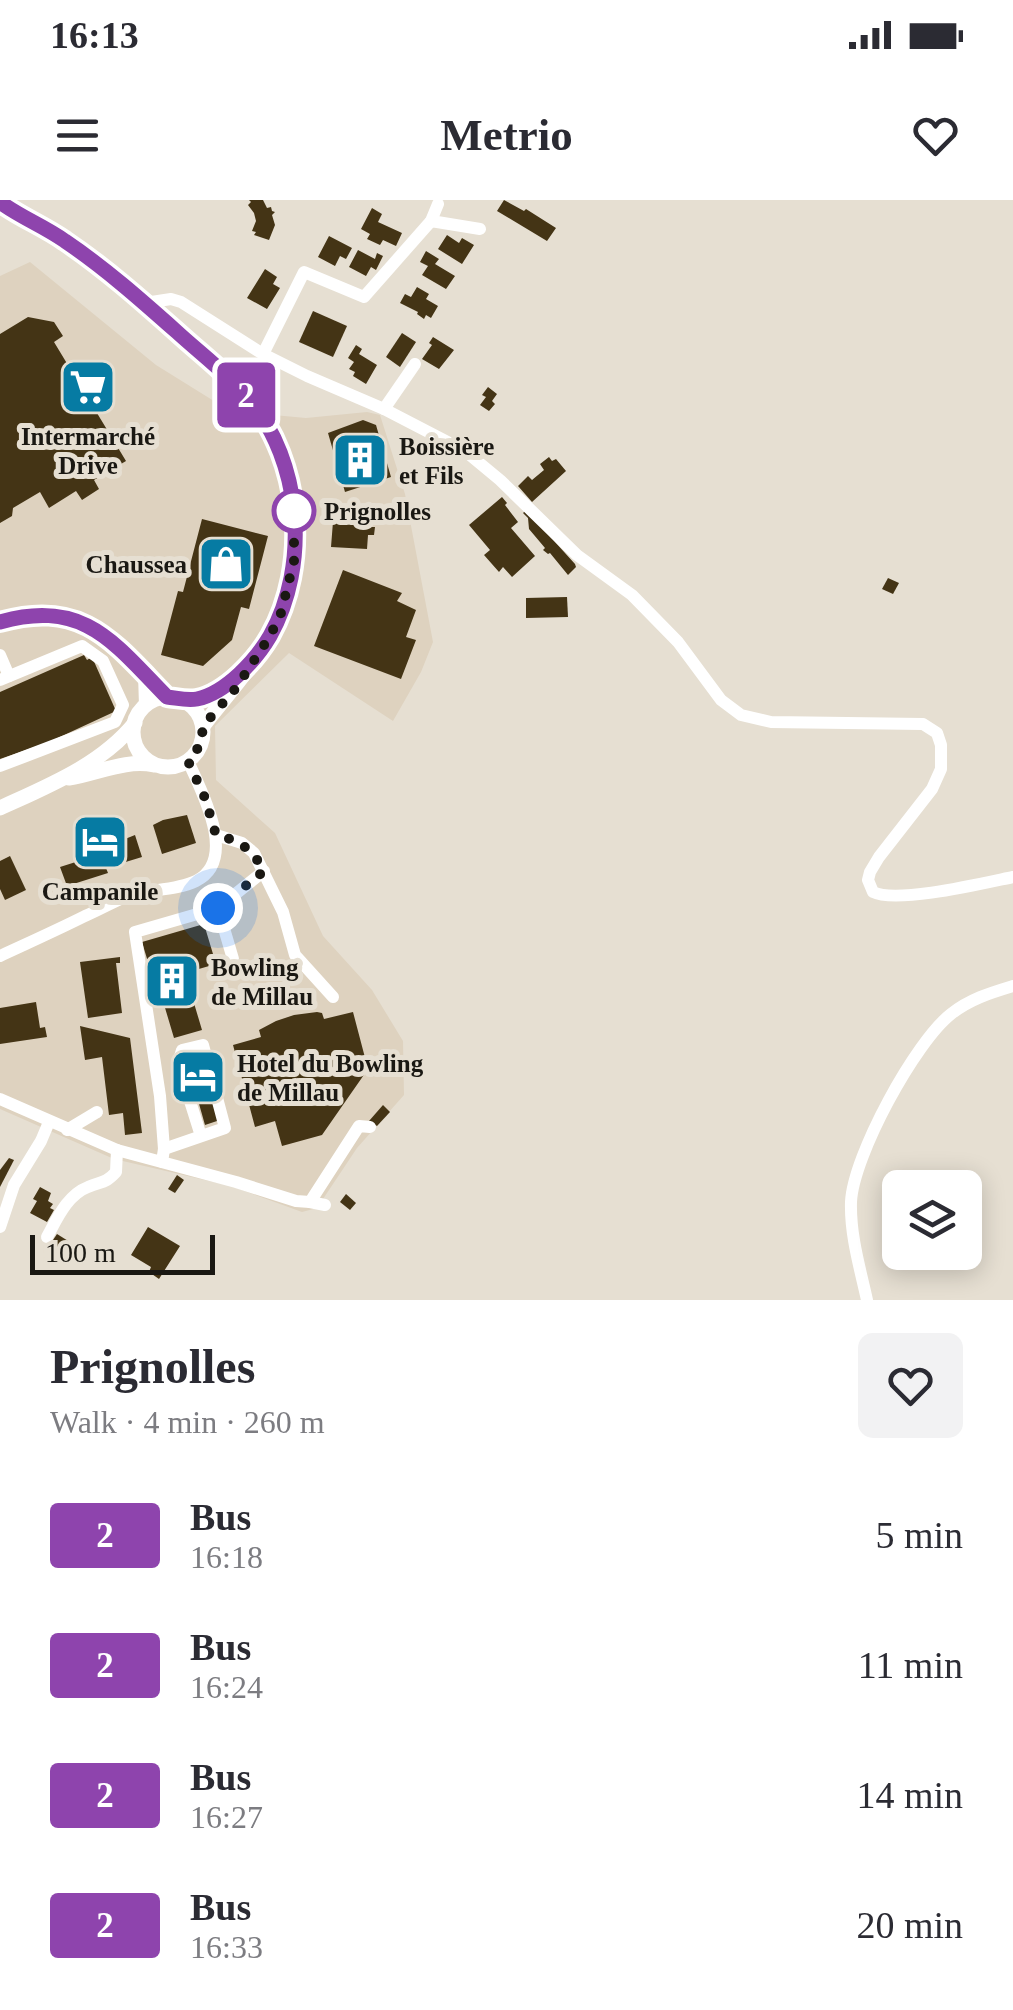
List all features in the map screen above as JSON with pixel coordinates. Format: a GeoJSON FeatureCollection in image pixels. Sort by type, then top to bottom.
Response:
{"type":"FeatureCollection","features":[{"type":"Feature","properties":{"kind":"main road"},"geometry":{"type":"LineString","coordinates":[[5,207],[62,238],[224,373],[262,416],[279,450],[292,496],[295,539],[289,587],[270,636],[236,688],[203,726]]}},
{"type":"Feature","properties":{"kind":"main road"},"geometry":{"type":"LineString","coordinates":[[0,808],[65,778],[115,745],[145,706],[155,700],[200,698],[248,667]]}},
{"type":"Feature","properties":{"kind":"main road"},"geometry":{"type":"LineString","coordinates":[[65,778],[136,762],[174,767],[188,761],[201,744],[203,726],[196,710],[173,698]]}},
{"type":"Feature","properties":{"kind":"main road"},"geometry":{"type":"LineString","coordinates":[[134,723],[138,750],[156,765]]}},
{"type":"Feature","properties":{"kind":"street"},"geometry":{"type":"LineString","coordinates":[[264,354],[304,272],[364,297],[431,221],[438,204]]}},
{"type":"Feature","properties":{"kind":"street"},"geometry":{"type":"LineString","coordinates":[[431,221],[480,229]]}},
{"type":"Feature","properties":{"kind":"street"},"geometry":{"type":"LineString","coordinates":[[145,304],[171,299],[182,302],[264,354],[464,451],[500,480],[577,556],[632,595],[678,642],[720,700],[741,715],[771,722],[923,724],[937,732],[941,769],[932,789],[870,872],[868,880],[873,892],[887,896],[909,894],[1013,877]]}},
{"type":"Feature","properties":{"kind":"street"},"geometry":{"type":"LineString","coordinates":[[384,409],[415,364]]}},
{"type":"Feature","properties":{"kind":"street"},"geometry":{"type":"LineString","coordinates":[[0,622],[45,614],[68,618],[113,642],[173,698]]}},
{"type":"Feature","properties":{"kind":"street"},"geometry":{"type":"LineString","coordinates":[[0,655],[4,678],[82,646],[103,662],[123,705],[115,722],[0,766]]}},
{"type":"Feature","properties":{"kind":"street"},"geometry":{"type":"LineString","coordinates":[[144,673],[145,706]]}},
{"type":"Feature","properties":{"kind":"street"},"geometry":{"type":"LineString","coordinates":[[0,956],[127,896],[196,881],[206,874],[216,851],[216,835],[188,761]]}},
{"type":"Feature","properties":{"kind":"street"},"geometry":{"type":"LineString","coordinates":[[216,835],[242,843],[254,852],[283,912],[295,955],[333,997]]}},
{"type":"Feature","properties":{"kind":"street"},"geometry":{"type":"LineString","coordinates":[[163,1156],[160,1096],[135,932],[218,908],[264,871]]}},
{"type":"Feature","properties":{"kind":"street"},"geometry":{"type":"LineString","coordinates":[[218,908],[234,959]]}},
{"type":"Feature","properties":{"kind":"street"},"geometry":{"type":"LineString","coordinates":[[868,1300],[852,1230],[851,1202],[866,1149],[926,1038],[974,998],[1013,986]]}},
{"type":"Feature","properties":{"kind":"street"},"geometry":{"type":"LineString","coordinates":[[163,1156],[224,1128],[203,1045],[182,1050],[178,1063],[201,1136]]}},
{"type":"Feature","properties":{"kind":"street"},"geometry":{"type":"LineString","coordinates":[[0,1099],[116,1150],[163,1156],[296,1201],[325,1205]]}},
{"type":"Feature","properties":{"kind":"street"},"geometry":{"type":"LineString","coordinates":[[67,1130],[97,1112]]}},
{"type":"Feature","properties":{"kind":"street"},"geometry":{"type":"LineString","coordinates":[[0,1227],[14,1186],[49,1122]]}},
{"type":"Feature","properties":{"kind":"street"},"geometry":{"type":"LineString","coordinates":[[310,1202],[359,1126],[370,1127]]}},
{"type":"Feature","properties":{"kind":"street"},"geometry":{"type":"LineString","coordinates":[[47,1237],[64,1207],[84,1188],[106,1182],[116,1172],[116,1150]]}},
{"type":"Feature","properties":{"kind":"shaded area"},"geometry":{"type":"Polygon","coordinates":[[[30,262],[156,365],[230,411],[306,418],[367,412],[380,415],[405,494],[433,642],[393,721],[289,653],[215,726],[216,780],[275,833],[323,936],[372,990],[403,1041],[404,1095],[357,1148],[317,1208],[302,1212],[231,1186],[114,1159],[0,1109],[0,276],[30,262]]]}},
{"type":"Feature","properties":{"kind":"building"},"geometry":{"type":"Polygon","coordinates":[[[249,200],[263,200],[275,212],[269,240],[252,231],[256,221],[249,200]]]}},
{"type":"Feature","properties":{"kind":"building"},"geometry":{"type":"Polygon","coordinates":[[[504,200],[556,228],[547,241],[497,211],[504,200]]]}},
{"type":"Feature","properties":{"kind":"building"},"geometry":{"type":"Polygon","coordinates":[[[372,208],[382,214],[378,222],[402,233],[396,246],[367,239],[370,234],[361,229],[372,208]]]}},
{"type":"Feature","properties":{"kind":"building"},"geometry":{"type":"Polygon","coordinates":[[[447,235],[459,243],[462,238],[474,245],[462,264],[438,249],[447,235]]]}},
{"type":"Feature","properties":{"kind":"building"},"geometry":{"type":"Polygon","coordinates":[[[329,236],[352,248],[346,259],[340,256],[335,266],[318,257],[329,236]]]}},
{"type":"Feature","properties":{"kind":"building"},"geometry":{"type":"Polygon","coordinates":[[[358,250],[375,259],[377,253],[383,256],[376,270],[371,267],[366,276],[349,267],[358,250]]]}},
{"type":"Feature","properties":{"kind":"building"},"geometry":{"type":"Polygon","coordinates":[[[426,251],[439,259],[435,264],[455,276],[446,289],[422,275],[428,266],[420,262],[426,251]]]}},
{"type":"Feature","properties":{"kind":"building"},"geometry":{"type":"Polygon","coordinates":[[[265,269],[277,277],[273,284],[280,288],[267,309],[247,298],[265,269]]]}},
{"type":"Feature","properties":{"kind":"building"},"geometry":{"type":"Polygon","coordinates":[[[417,287],[438,306],[431,318],[426,315],[424,319],[400,303],[405,294],[411,297],[417,287]]]}},
{"type":"Feature","properties":{"kind":"building"},"geometry":{"type":"Polygon","coordinates":[[[313,311],[347,326],[333,357],[299,342],[313,311]]]}},
{"type":"Feature","properties":{"kind":"building"},"geometry":{"type":"Polygon","coordinates":[[[28,317],[54,322],[63,336],[54,342],[126,461],[94,480],[99,489],[82,500],[76,491],[49,508],[40,492],[13,508],[12,516],[0,523],[0,334],[28,317]]]}},
{"type":"Feature","properties":{"kind":"building"},"geometry":{"type":"Polygon","coordinates":[[[402,333],[416,342],[400,367],[386,357],[402,333]]]}},
{"type":"Feature","properties":{"kind":"building"},"geometry":{"type":"Polygon","coordinates":[[[433,337],[454,350],[439,369],[422,359],[433,337]]]}},
{"type":"Feature","properties":{"kind":"building"},"geometry":{"type":"Polygon","coordinates":[[[356,345],[362,349],[359,354],[377,365],[366,384],[349,369],[354,362],[348,358],[356,345]]]}},
{"type":"Feature","properties":{"kind":"building"},"geometry":{"type":"Polygon","coordinates":[[[488,387],[497,394],[489,411],[480,405],[488,387]]]}},
{"type":"Feature","properties":{"kind":"building"},"geometry":{"type":"Polygon","coordinates":[[[363,420],[376,425],[391,477],[345,492],[328,433],[363,420]]]}},
{"type":"Feature","properties":{"kind":"building"},"geometry":{"type":"Polygon","coordinates":[[[549,457],[566,471],[532,502],[518,486],[528,476],[532,480],[544,470],[540,464],[549,457]]]}},
{"type":"Feature","properties":{"kind":"building"},"geometry":{"type":"Polygon","coordinates":[[[502,497],[518,522],[511,528],[535,556],[512,577],[503,567],[499,572],[484,555],[490,550],[469,525],[502,497]]]}},
{"type":"Feature","properties":{"kind":"building"},"geometry":{"type":"Polygon","coordinates":[[[334,509],[369,512],[368,527],[375,527],[374,535],[368,535],[367,549],[331,547],[334,509]]]}},
{"type":"Feature","properties":{"kind":"building"},"geometry":{"type":"Polygon","coordinates":[[[526,510],[575,564],[568,575],[529,529],[523,513],[526,510]]]}},
{"type":"Feature","properties":{"kind":"building"},"geometry":{"type":"Polygon","coordinates":[[[202,519],[268,536],[249,609],[241,607],[232,640],[203,666],[161,655],[202,519]]]}},
{"type":"Feature","properties":{"kind":"building"},"geometry":{"type":"Polygon","coordinates":[[[343,570],[402,593],[397,601],[416,610],[406,637],[416,640],[401,679],[314,646],[343,570]]]}},
{"type":"Feature","properties":{"kind":"building"},"geometry":{"type":"Polygon","coordinates":[[[888,578],[899,583],[893,594],[882,589],[888,578]]]}},
{"type":"Feature","properties":{"kind":"building"},"geometry":{"type":"Polygon","coordinates":[[[567,597],[568,617],[526,618],[526,598],[567,597]]]}},
{"type":"Feature","properties":{"kind":"building"},"geometry":{"type":"Polygon","coordinates":[[[84,655],[87,660],[92,657],[116,711],[49,742],[0,759],[0,692],[84,655]]]}},
{"type":"Feature","properties":{"kind":"building"},"geometry":{"type":"Polygon","coordinates":[[[187,815],[196,843],[162,854],[153,825],[187,815]]]}},
{"type":"Feature","properties":{"kind":"building"},"geometry":{"type":"Polygon","coordinates":[[[135,835],[142,857],[67,886],[60,867],[101,854],[100,849],[135,835]]]}},
{"type":"Feature","properties":{"kind":"building"},"geometry":{"type":"Polygon","coordinates":[[[10,856],[26,890],[5,900],[0,889],[0,861],[10,856]]]}},
{"type":"Feature","properties":{"kind":"building","name":"Bowling de Millau"},"geometry":{"type":"Polygon","coordinates":[[[204,924],[216,964],[185,973],[202,1030],[174,1038],[142,942],[204,924]]]}},
{"type":"Feature","properties":{"kind":"building"},"geometry":{"type":"Polygon","coordinates":[[[120,957],[120,963],[116,963],[122,1013],[88,1018],[80,962],[120,957]]]}},
{"type":"Feature","properties":{"kind":"building"},"geometry":{"type":"Polygon","coordinates":[[[36,1002],[40,1028],[45,1027],[47,1037],[0,1044],[0,1008],[36,1002]]]}},
{"type":"Feature","properties":{"kind":"building"},"geometry":{"type":"Polygon","coordinates":[[[317,1012],[324,1019],[353,1012],[368,1069],[322,1135],[282,1146],[275,1121],[255,1127],[233,1045],[261,1037],[259,1030],[276,1021],[317,1012]]]}},
{"type":"Feature","properties":{"kind":"building"},"geometry":{"type":"Polygon","coordinates":[[[80,1026],[130,1038],[142,1133],[125,1135],[123,1113],[109,1115],[102,1057],[85,1060],[80,1026]]]}},
{"type":"Feature","properties":{"kind":"building"},"geometry":{"type":"Polygon","coordinates":[[[201,1054],[220,1120],[205,1125],[186,1058],[201,1054]]]}},
{"type":"Feature","properties":{"kind":"building"},"geometry":{"type":"Polygon","coordinates":[[[383,1105],[390,1112],[377,1126],[369,1121],[383,1105]]]}},
{"type":"Feature","properties":{"kind":"building"},"geometry":{"type":"Polygon","coordinates":[[[9,1158],[14,1160],[0,1187],[0,1170],[9,1158]]]}},
{"type":"Feature","properties":{"kind":"building"},"geometry":{"type":"Polygon","coordinates":[[[177,1175],[184,1180],[175,1193],[168,1189],[177,1175]]]}},
{"type":"Feature","properties":{"kind":"building"},"geometry":{"type":"Polygon","coordinates":[[[40,1187],[51,1193],[48,1201],[54,1210],[47,1222],[30,1213],[40,1187]]]}},
{"type":"Feature","properties":{"kind":"building"},"geometry":{"type":"Polygon","coordinates":[[[346,1194],[356,1203],[350,1210],[340,1202],[346,1194]]]}},
{"type":"Feature","properties":{"kind":"building"},"geometry":{"type":"Polygon","coordinates":[[[148,1227],[180,1246],[159,1279],[149,1272],[151,1267],[131,1255],[148,1227]]]}},
{"type":"Feature","properties":{"kind":"building"},"geometry":{"type":"Polygon","coordinates":[[[57,1234],[73,1244],[64,1257],[49,1246],[57,1234]]]}},
{"type":"Feature","properties":{"kind":"bus line","name":"2"},"geometry":{"type":"LineString","coordinates":[[0,202],[90,258],[249,399],[269,428],[286,470],[295,539],[289,587],[270,636],[248,667],[200,698],[167,697],[113,642],[68,618],[45,614],[0,622]]}},
{"type":"Feature","properties":{"kind":"place","name":"Intermarché Drive"},"geometry":{"type":"Point","coordinates":[88,387]}},
{"type":"Feature","properties":{"kind":"place","name":"Boissière et Fils"},"geometry":{"type":"Point","coordinates":[360,460]}},
{"type":"Feature","properties":{"kind":"place","name":"Prignolles"},"geometry":{"type":"Point","coordinates":[294,511]}},
{"type":"Feature","properties":{"kind":"place","name":"Chaussea"},"geometry":{"type":"Point","coordinates":[226,564]}},
{"type":"Feature","properties":{"kind":"place","name":"Campanile"},"geometry":{"type":"Point","coordinates":[100,842]}},
{"type":"Feature","properties":{"kind":"place","name":"Bowling de Millau"},"geometry":{"type":"Point","coordinates":[172,981]}},
{"type":"Feature","properties":{"kind":"place","name":"Hotel du Bowling de Millau"},"geometry":{"type":"Point","coordinates":[198,1077]}},
{"type":"Feature","properties":{"kind":"route"},"geometry":{"type":"LineString","coordinates":[[218,908],[264,871],[254,852],[242,843],[216,835],[188,761],[201,744],[203,726],[236,688],[281,613],[294,561],[294,511]]}}]}
